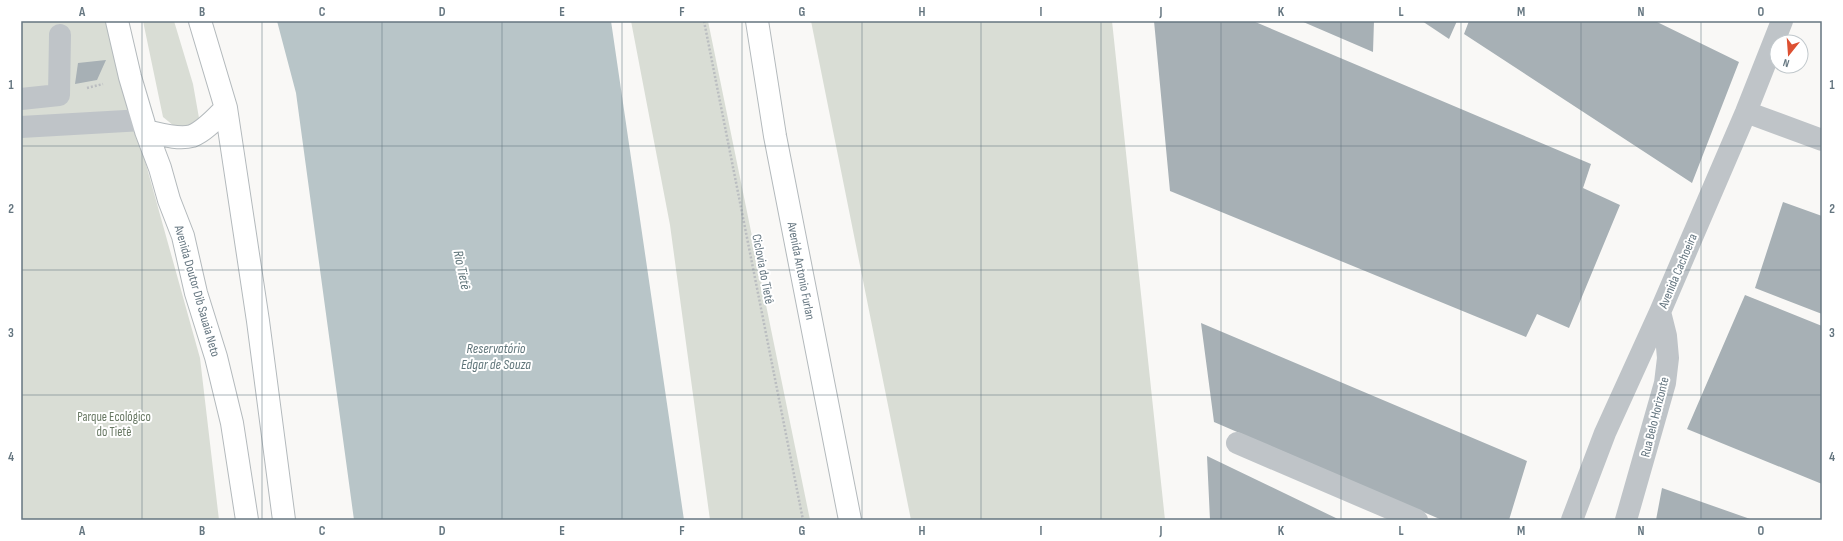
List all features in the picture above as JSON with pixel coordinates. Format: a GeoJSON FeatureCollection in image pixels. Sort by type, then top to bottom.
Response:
{"type":"FeatureCollection","features":[{"type":"Feature","properties":{"kind":"main road","name":"Avenida Doutor Dib Sauaia Neto"},"geometry":{"type":"LineString","coordinates":[[117,21],[130,77],[169,200],[183,236],[196,293],[216,356],[232,424],[247,520]]}},
{"type":"Feature","properties":{"kind":"main road"},"geometry":{"type":"LineString","coordinates":[[200,21],[226,108],[258,321],[284,520]]}},
{"type":"Feature","properties":{"kind":"main road","name":"Avenida Antonio Furlan"},"geometry":{"type":"LineString","coordinates":[[757,21],[775,136],[850,520]]}},
{"type":"Feature","properties":{"kind":"main road"},"geometry":{"type":"LineString","coordinates":[[145,125],[170,136],[192,136],[208,126],[226,108]]}},
{"type":"Feature","properties":{"kind":"street","name":"Avenida Cachoeira"},"geometry":{"type":"LineString","coordinates":[[1572,520],[1605,433],[1660,312],[1746,112],[1782,21]]}},
{"type":"Feature","properties":{"kind":"street"},"geometry":{"type":"LineString","coordinates":[[21,98],[59,94],[60,35]]}},
{"type":"Feature","properties":{"kind":"street"},"geometry":{"type":"LineString","coordinates":[[1746,112],[1822,140]]}},
{"type":"Feature","properties":{"kind":"street"},"geometry":{"type":"LineString","coordinates":[[21,127],[145,125]]}},
{"type":"Feature","properties":{"kind":"street","name":"Rua Belo Horizonte"},"geometry":{"type":"LineString","coordinates":[[1626,520],[1665,383],[1668,358],[1666,336],[1660,312]]}},
{"type":"Feature","properties":{"kind":"street"},"geometry":{"type":"LineString","coordinates":[[1237,443],[1417,520]]}},
{"type":"Feature","properties":{"kind":"path","name":"Ciclovia do Tietê"},"geometry":{"type":"LineString","coordinates":[[704,21],[803,520]]}},
{"type":"Feature","properties":{"kind":"path"},"geometry":{"type":"LineString","coordinates":[[59,94],[130,77]]}},
{"type":"Feature","properties":{"kind":"green space","name":"Parque Ecológico do Tietê"},"geometry":{"type":"Polygon","coordinates":[[[21,21],[106,21],[200,358],[219,520],[21,520],[21,21]]]}},
{"type":"Feature","properties":{"kind":"green space"},"geometry":{"type":"Polygon","coordinates":[[[143,21],[174,21],[193,84],[199,118],[183,131],[163,117],[143,21]]]}},
{"type":"Feature","properties":{"kind":"green space"},"geometry":{"type":"Polygon","coordinates":[[[631,21],[708,21],[810,520],[710,520],[670,225],[631,21]]]}},
{"type":"Feature","properties":{"kind":"green space"},"geometry":{"type":"Polygon","coordinates":[[[811,21],[1112,21],[1165,520],[911,520],[811,21]]]}},
{"type":"Feature","properties":{"kind":"water","name":"Reservatório Edgar de Souza"},"geometry":{"type":"Polygon","coordinates":[[[277,21],[611,21],[684,520],[354,520],[296,93],[277,21]]]}},
{"type":"Feature","properties":{"kind":"building"},"geometry":{"type":"Polygon","coordinates":[[[1154,21],[1253,21],[1591,164],[1583,188],[1620,205],[1569,328],[1537,314],[1526,337],[1170,191],[1154,21]]]}},
{"type":"Feature","properties":{"kind":"building"},"geometry":{"type":"Polygon","coordinates":[[[1301,21],[1374,21],[1373,52],[1301,21]]]}},
{"type":"Feature","properties":{"kind":"building"},"geometry":{"type":"Polygon","coordinates":[[[1422,21],[1457,21],[1449,39],[1422,21]]]}},
{"type":"Feature","properties":{"kind":"building"},"geometry":{"type":"Polygon","coordinates":[[[1469,21],[1655,21],[1739,62],[1692,183],[1464,34],[1469,21]]]}},
{"type":"Feature","properties":{"kind":"building"},"geometry":{"type":"Polygon","coordinates":[[[106,60],[97,80],[75,84],[78,63],[106,60]]]}},
{"type":"Feature","properties":{"kind":"building"},"geometry":{"type":"Polygon","coordinates":[[[1783,202],[1822,216],[1822,314],[1755,288],[1783,202]]]}},
{"type":"Feature","properties":{"kind":"building"},"geometry":{"type":"Polygon","coordinates":[[[1745,295],[1822,326],[1822,484],[1687,429],[1745,295]]]}},
{"type":"Feature","properties":{"kind":"building"},"geometry":{"type":"Polygon","coordinates":[[[1201,323],[1527,461],[1509,520],[1442,520],[1214,422],[1201,323]]]}},
{"type":"Feature","properties":{"kind":"building"},"geometry":{"type":"Polygon","coordinates":[[[1207,456],[1340,520],[1210,520],[1207,456]]]}},
{"type":"Feature","properties":{"kind":"building"},"geometry":{"type":"Polygon","coordinates":[[[1662,488],[1753,520],[1656,520],[1662,488]]]}},
{"type":"Feature","properties":{"kind":"water label","name":"Rio Tietê"},"geometry":{"type":"Point","coordinates":[462,270]}}]}
